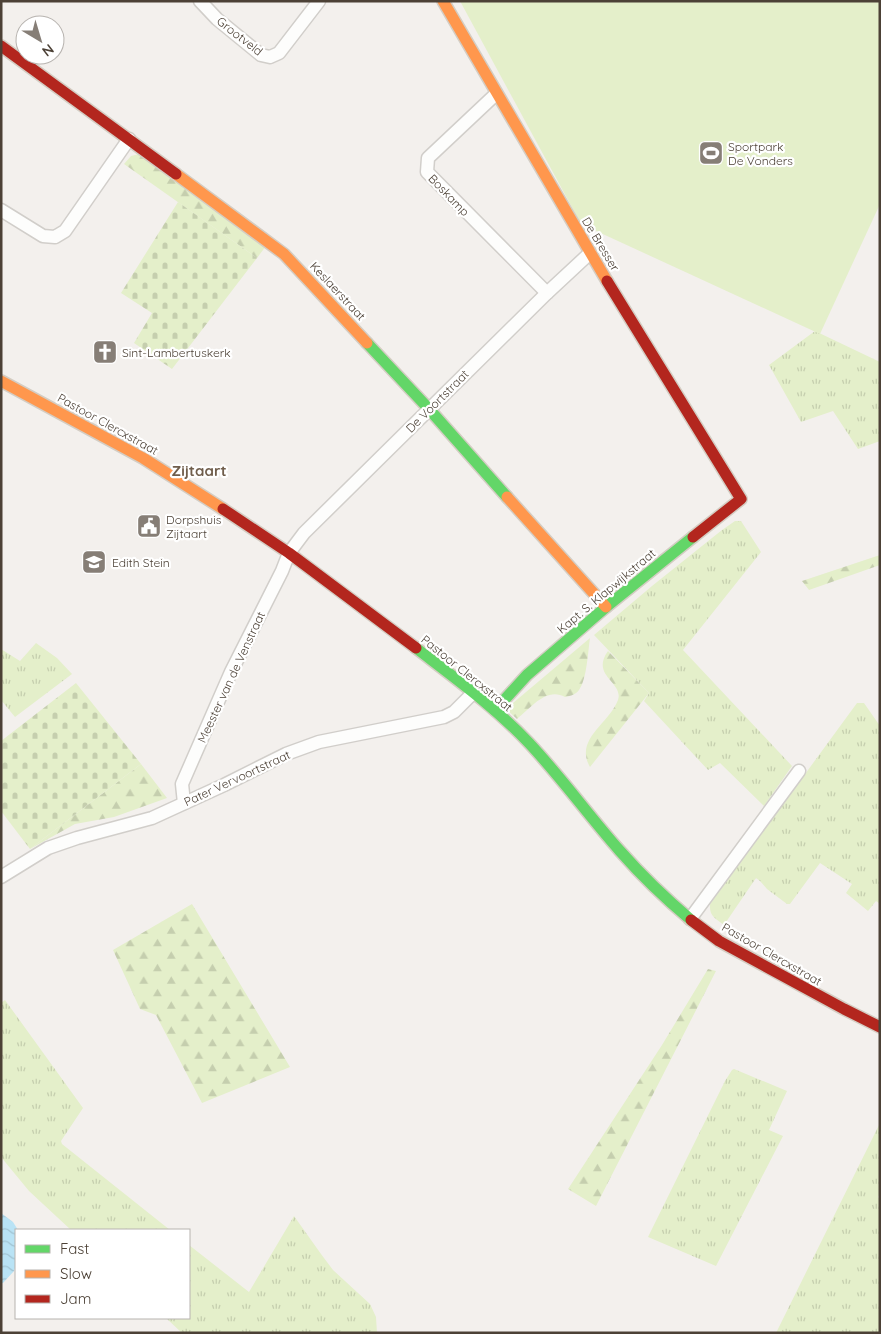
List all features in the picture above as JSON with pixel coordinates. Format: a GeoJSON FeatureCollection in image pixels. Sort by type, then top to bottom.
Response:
{"type":"FeatureCollection","features":[{"type":"Feature","properties":{"kind":"street","name":"Grootveld"},"geometry":{"type":"LineString","coordinates":[[200,1],[217,20],[260,55],[270,57],[279,52],[319,1]]}},
{"type":"Feature","properties":{"kind":"street","name":"De Bresser"},"geometry":{"type":"LineString","coordinates":[[443,1],[651,356],[741,499]]}},
{"type":"Feature","properties":{"kind":"street","name":"Keslaerstraat"},"geometry":{"type":"LineString","coordinates":[[1,46],[284,254],[429,409],[606,607]]}},
{"type":"Feature","properties":{"kind":"street","name":"Boskamp"},"geometry":{"type":"LineString","coordinates":[[496,94],[428,158],[427,172],[547,294]]}},
{"type":"Feature","properties":{"kind":"street"},"geometry":{"type":"LineString","coordinates":[[1,210],[43,236],[55,237],[66,231],[129,139]]}},
{"type":"Feature","properties":{"kind":"street","name":"De Voortstraat"},"geometry":{"type":"LineString","coordinates":[[289,553],[304,533],[590,253]]}},
{"type":"Feature","properties":{"kind":"street","name":"Pastoor Clercxstraat"},"geometry":{"type":"LineString","coordinates":[[1,381],[144,458],[289,553],[474,692],[495,710],[530,744],[621,852],[690,919],[719,941],[844,1010],[880,1027]]}},
{"type":"Feature","properties":{"kind":"street","name":"Kapt. S. Klapwijkstraat"},"geometry":{"type":"LineString","coordinates":[[495,710],[527,675],[606,607],[741,499]]}},
{"type":"Feature","properties":{"kind":"street","name":"Meester van de Venstraat"},"geometry":{"type":"LineString","coordinates":[[184,803],[182,784],[231,672],[282,571],[289,553]]}},
{"type":"Feature","properties":{"kind":"street","name":"Pater Vervoortstraat"},"geometry":{"type":"LineString","coordinates":[[1,877],[48,848],[77,838],[152,818],[286,754],[319,742],[444,717],[454,712],[474,692]]}},
{"type":"Feature","properties":{"kind":"street"},"geometry":{"type":"LineString","coordinates":[[690,919],[799,771]]}},
{"type":"Feature","properties":{"kind":"green space","name":"Sportpark De Vonders"},"geometry":{"type":"Polygon","coordinates":[[[460,1],[880,1],[880,204],[820,334],[581,224],[460,1]]]}},
{"type":"Feature","properties":{"kind":"green space"},"geometry":{"type":"Polygon","coordinates":[[[139,154],[266,246],[257,258],[124,164],[131,156],[139,154]]]}},
{"type":"Feature","properties":{"kind":"green space"},"geometry":{"type":"Polygon","coordinates":[[[178,202],[257,258],[172,369],[134,343],[152,313],[121,293],[178,202]]]}},
{"type":"Feature","properties":{"kind":"green space"},"geometry":{"type":"Polygon","coordinates":[[[815,331],[880,362],[880,441],[858,449],[833,411],[801,422],[769,365],[815,331]]]}},
{"type":"Feature","properties":{"kind":"green space"},"geometry":{"type":"Polygon","coordinates":[[[735,521],[741,521],[761,552],[683,650],[792,766],[764,806],[720,763],[708,770],[644,701],[649,693],[594,635],[652,586],[735,521]]]}},
{"type":"Feature","properties":{"kind":"green space"},"geometry":{"type":"Polygon","coordinates":[[[880,555],[880,565],[809,590],[802,581],[880,555]]]}},
{"type":"Feature","properties":{"kind":"green space"},"geometry":{"type":"Polygon","coordinates":[[[590,638],[584,679],[576,693],[565,697],[551,695],[545,697],[517,719],[506,709],[590,638]]]}},
{"type":"Feature","properties":{"kind":"green space"},"geometry":{"type":"Polygon","coordinates":[[[36,643],[57,658],[72,674],[15,717],[1,700],[1,649],[20,661],[36,643]]]}},
{"type":"Feature","properties":{"kind":"green space"},"geometry":{"type":"Polygon","coordinates":[[[608,651],[649,693],[590,767],[586,757],[586,748],[589,740],[614,709],[619,694],[603,667],[608,651]]]}},
{"type":"Feature","properties":{"kind":"green space"},"geometry":{"type":"Polygon","coordinates":[[[76,683],[141,764],[30,849],[1,811],[1,741],[76,683]]]}},
{"type":"Feature","properties":{"kind":"green space"},"geometry":{"type":"Polygon","coordinates":[[[857,703],[864,703],[880,726],[880,904],[876,901],[868,911],[846,893],[852,884],[820,863],[790,904],[787,904],[767,889],[756,878],[724,925],[712,914],[710,904],[857,703]]]}},
{"type":"Feature","properties":{"kind":"green space"},"geometry":{"type":"Polygon","coordinates":[[[141,764],[167,798],[114,817],[75,824],[30,849],[141,764]]]}},
{"type":"Feature","properties":{"kind":"green space"},"geometry":{"type":"Polygon","coordinates":[[[192,904],[290,1067],[202,1103],[156,1015],[140,1009],[113,950],[192,904]]]}},
{"type":"Feature","properties":{"kind":"green space"},"geometry":{"type":"Polygon","coordinates":[[[708,969],[716,971],[596,1206],[568,1189],[662,1045],[708,969]]]}},
{"type":"Feature","properties":{"kind":"green space"},"geometry":{"type":"Polygon","coordinates":[[[5,1000],[83,1108],[61,1141],[62,1144],[169,1229],[70,1229],[29,1191],[1,1157],[1,1003],[5,1000]]]}},
{"type":"Feature","properties":{"kind":"green space"},"geometry":{"type":"Polygon","coordinates":[[[734,1069],[787,1091],[769,1130],[783,1136],[716,1266],[648,1237],[725,1081],[734,1069]]]}},
{"type":"Feature","properties":{"kind":"green space"},"geometry":{"type":"Polygon","coordinates":[[[880,1123],[880,1194],[878,1197],[880,1199],[880,1333],[776,1333],[880,1123]]]}},
{"type":"Feature","properties":{"kind":"green space"},"geometry":{"type":"Polygon","coordinates":[[[294,1216],[333,1270],[370,1304],[376,1317],[377,1333],[182,1333],[167,1319],[190,1319],[190,1246],[249,1292],[294,1216]]]}},
{"type":"Feature","properties":{"kind":"water"},"geometry":{"type":"Polygon","coordinates":[[[1,1213],[13,1222],[17,1229],[15,1229],[15,1268],[1,1283],[1,1213]]]}},
{"type":"Feature","properties":{"kind":"traffic: fast"},"geometry":{"type":"LineString","coordinates":[[367,343],[507,497]]}},
{"type":"Feature","properties":{"kind":"traffic: fast"},"geometry":{"type":"LineString","coordinates":[[495,710],[527,675],[606,607],[693,537]]}},
{"type":"Feature","properties":{"kind":"traffic: fast"},"geometry":{"type":"LineString","coordinates":[[416,648],[474,693],[516,730],[552,769],[628,860],[654,887],[691,920]]}},
{"type":"Feature","properties":{"kind":"traffic: slow"},"geometry":{"type":"LineString","coordinates":[[443,1],[607,281]]}},
{"type":"Feature","properties":{"kind":"traffic: slow"},"geometry":{"type":"LineString","coordinates":[[176,174],[284,254],[367,343]]}},
{"type":"Feature","properties":{"kind":"traffic: slow"},"geometry":{"type":"LineString","coordinates":[[1,381],[143,458],[223,509]]}},
{"type":"Feature","properties":{"kind":"traffic: slow"},"geometry":{"type":"LineString","coordinates":[[507,497],[606,607]]}},
{"type":"Feature","properties":{"kind":"traffic: jam"},"geometry":{"type":"LineString","coordinates":[[1,46],[176,174]]}},
{"type":"Feature","properties":{"kind":"traffic: jam"},"geometry":{"type":"LineString","coordinates":[[607,281],[741,499],[693,537]]}},
{"type":"Feature","properties":{"kind":"traffic: jam"},"geometry":{"type":"LineString","coordinates":[[223,509],[289,553],[416,648]]}},
{"type":"Feature","properties":{"kind":"traffic: jam"},"geometry":{"type":"LineString","coordinates":[[691,920],[719,941],[880,1027]]}},
{"type":"Feature","properties":{"kind":"place","name":"Sportpark De Vonders"},"geometry":{"type":"Point","coordinates":[711,153]}},
{"type":"Feature","properties":{"kind":"place","name":"Sint-Lambertuskerk"},"geometry":{"type":"Point","coordinates":[105,352]}},
{"type":"Feature","properties":{"kind":"place","name":"Dorpshuis Zijtaart"},"geometry":{"type":"Point","coordinates":[149,526]}},
{"type":"Feature","properties":{"kind":"place","name":"Edith Stein"},"geometry":{"type":"Point","coordinates":[94,562]}},
{"type":"Feature","properties":{"kind":"district","name":"Zijtaart"},"geometry":{"type":"Point","coordinates":[199,470]}}]}
